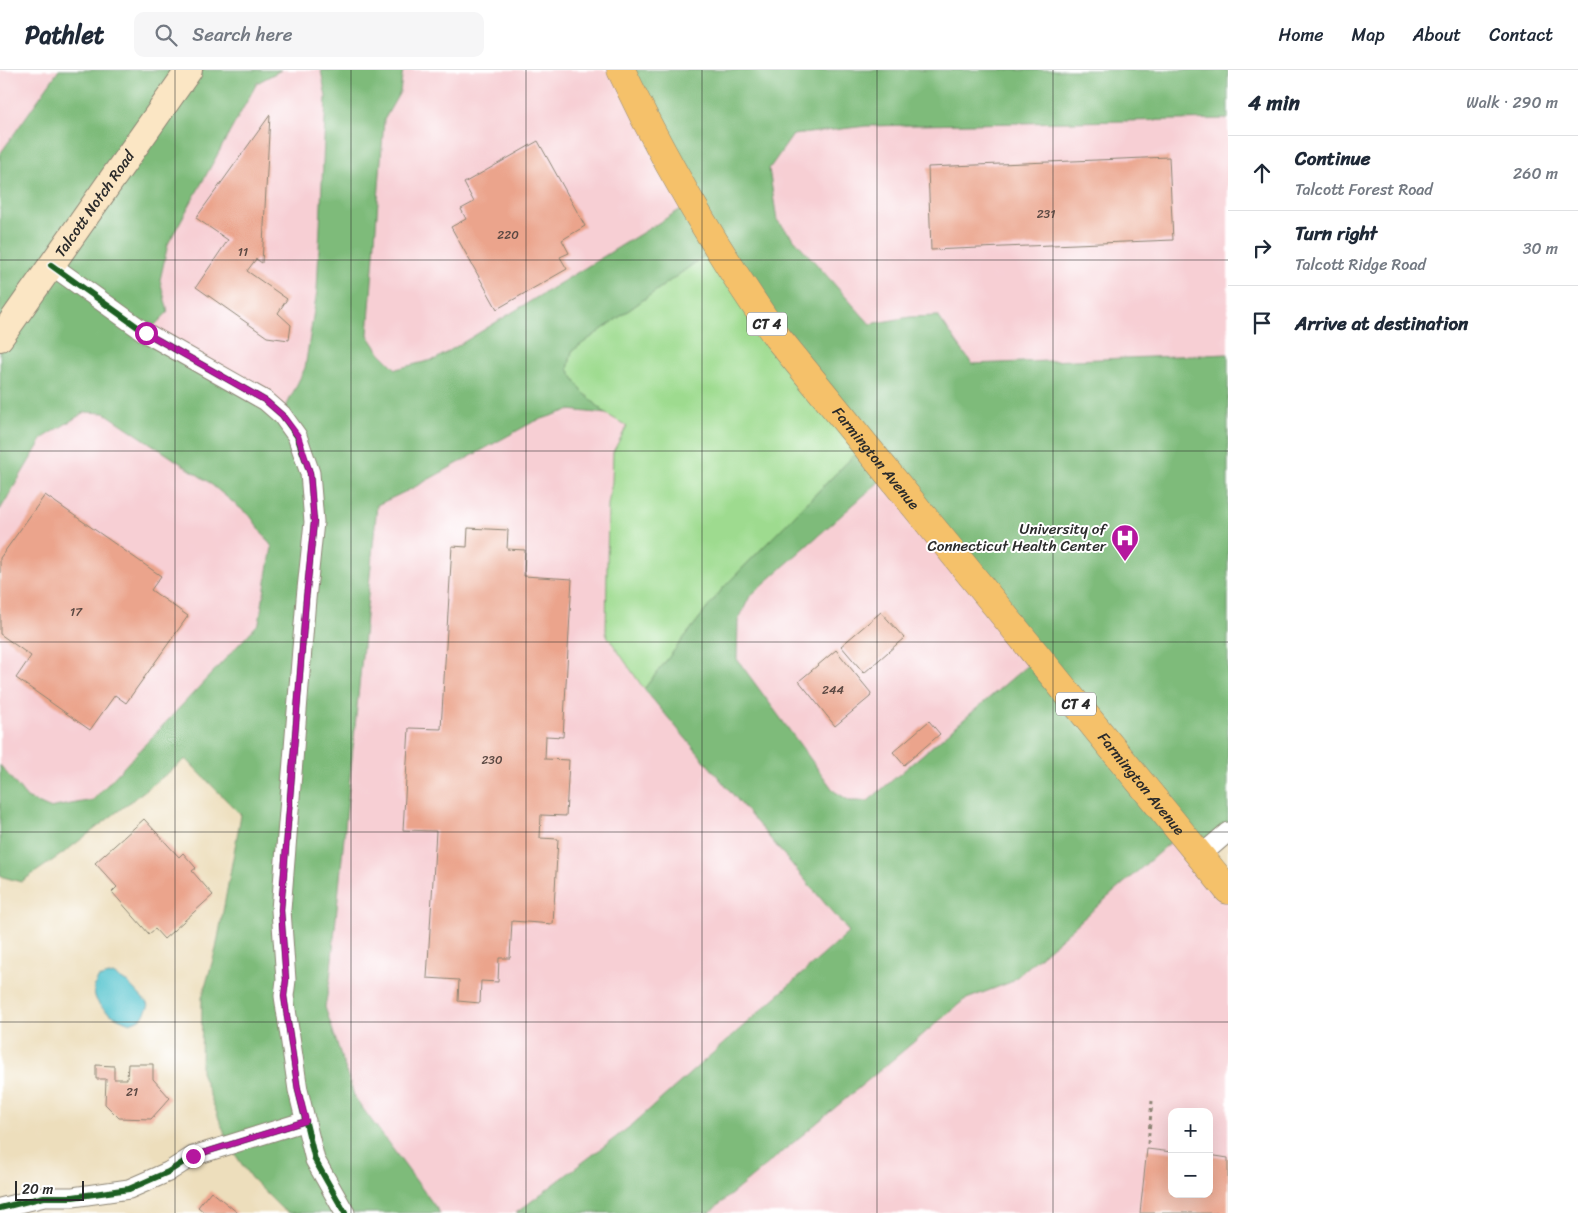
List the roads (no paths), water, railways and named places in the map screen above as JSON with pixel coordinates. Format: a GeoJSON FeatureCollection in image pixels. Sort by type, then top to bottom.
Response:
{"type":"FeatureCollection","features":[{"type":"Feature","properties":{"kind":"main road","name":"Farmington Avenue"},"geometry":{"type":"LineString","coordinates":[[621,70],[643,116],[707,230],[743,289],[777,338],[1228,890]]}},
{"type":"Feature","properties":{"kind":"street","name":"Talcott Notch Road"},"geometry":{"type":"LineString","coordinates":[[0,338],[189,70]]}},
{"type":"Feature","properties":{"kind":"street"},"geometry":{"type":"LineString","coordinates":[[51,265],[146,333],[266,401],[282,415],[298,436],[310,473],[314,522],[281,910],[286,980],[284,996],[298,1090],[315,1160],[345,1213]]}},
{"type":"Feature","properties":{"kind":"street"},"geometry":{"type":"LineString","coordinates":[[1200,856],[1228,832]]}},
{"type":"Feature","properties":{"kind":"street"},"geometry":{"type":"LineString","coordinates":[[0,1208],[44,1197],[73,1197],[129,1189],[168,1172],[193,1156],[306,1121]]}},
{"type":"Feature","properties":{"kind":"water"},"geometry":{"type":"Polygon","coordinates":[[[113,974],[128,983],[149,1005],[142,1018],[130,1023],[101,1007],[95,996],[95,985],[98,978],[113,974]]]}},
{"type":"Feature","properties":{"kind":"place","name":"University of Connecticut Health Center"},"geometry":{"type":"Point","coordinates":[1125,562]}}]}
